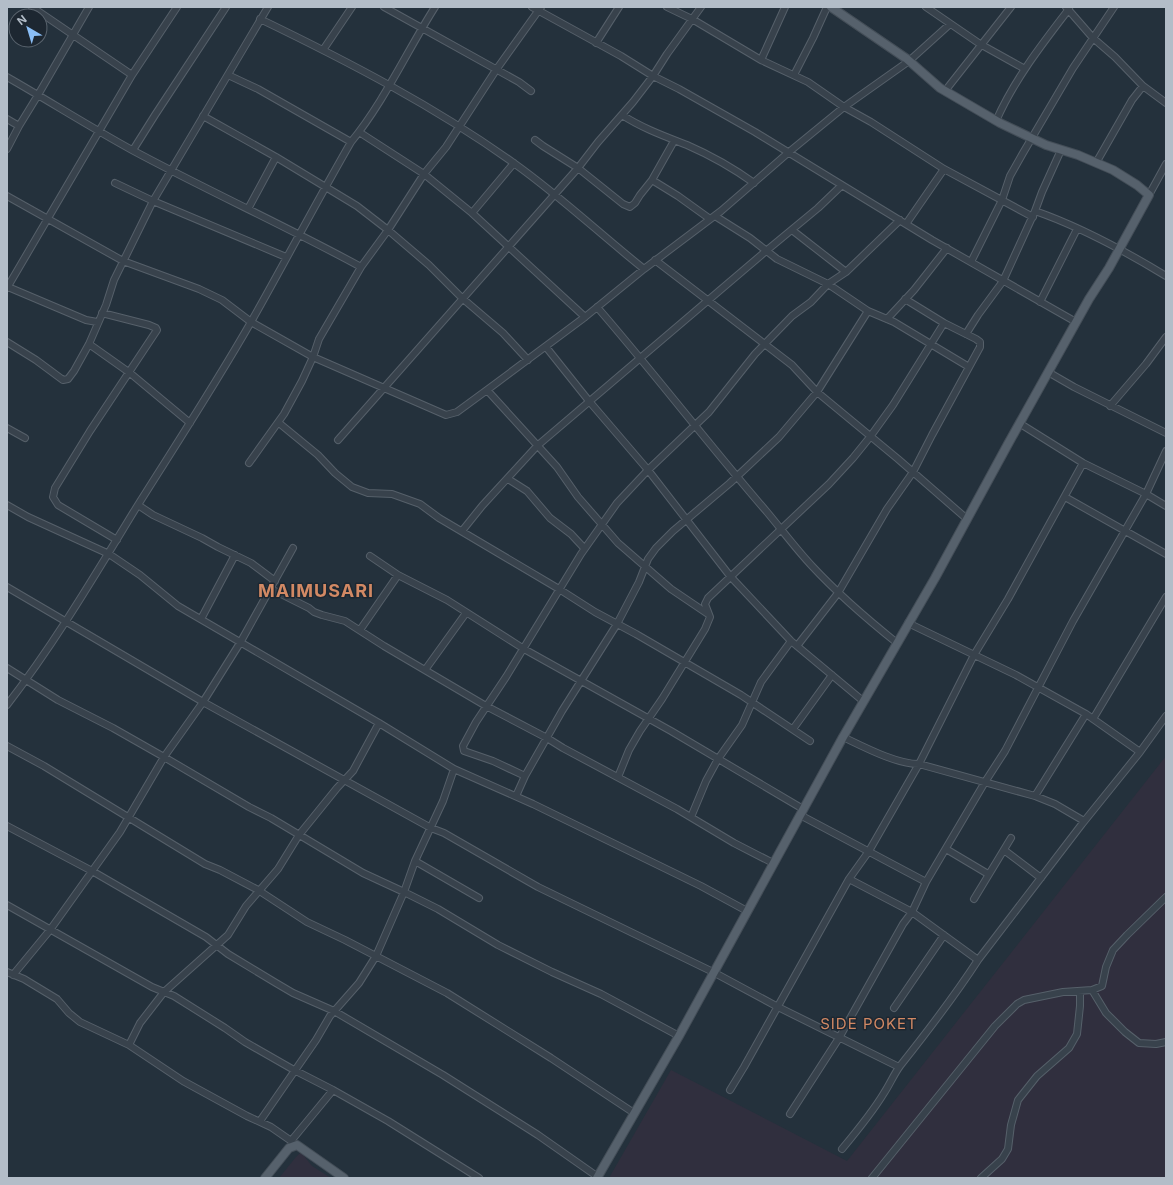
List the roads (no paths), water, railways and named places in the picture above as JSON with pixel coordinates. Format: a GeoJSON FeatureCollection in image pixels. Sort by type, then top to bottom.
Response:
{"type":"FeatureCollection","features":[{"type":"Feature","properties":{"kind":"main road"},"geometry":{"type":"LineString","coordinates":[[597,1177],[679,1036],[863,701],[1149,195],[1137,185],[1113,170],[1096,162],[1046,145],[996,121],[945,90],[909,61],[831,7]]}},
{"type":"Feature","properties":{"kind":"main road"},"geometry":{"type":"LineString","coordinates":[[265,1178],[294,1143],[344,1178]]}},
{"type":"Feature","properties":{"kind":"street"},"geometry":{"type":"LineString","coordinates":[[32,7],[132,75]]}},
{"type":"Feature","properties":{"kind":"street"},"geometry":{"type":"LineString","coordinates":[[7,149],[89,7]]}},
{"type":"Feature","properties":{"kind":"street"},"geometry":{"type":"LineString","coordinates":[[97,322],[86,320],[8,287],[132,75],[177,7]]}},
{"type":"Feature","properties":{"kind":"street"},"geometry":{"type":"LineString","coordinates":[[133,150],[226,7]]}},
{"type":"Feature","properties":{"kind":"street"},"geometry":{"type":"LineString","coordinates":[[7,342],[36,360],[63,380],[68,378],[74,371],[89,344],[114,280],[153,201],[268,7]]}},
{"type":"Feature","properties":{"kind":"street"},"geometry":{"type":"LineString","coordinates":[[323,50],[352,7]]}},
{"type":"Feature","properties":{"kind":"street"},"geometry":{"type":"LineString","coordinates":[[384,7],[519,82],[530,91]]}},
{"type":"Feature","properties":{"kind":"street"},"geometry":{"type":"LineString","coordinates":[[7,705],[66,622],[190,423],[251,322],[325,187],[352,142],[389,86],[434,7]]}},
{"type":"Feature","properties":{"kind":"street"},"geometry":{"type":"LineString","coordinates":[[532,7],[540,9],[653,76],[679,89],[789,152],[841,186],[1076,322]]}},
{"type":"Feature","properties":{"kind":"street"},"geometry":{"type":"LineString","coordinates":[[596,43],[619,7]]}},
{"type":"Feature","properties":{"kind":"street"},"geometry":{"type":"LineString","coordinates":[[667,7],[762,60],[808,82],[844,107],[871,122],[944,169],[1002,200],[1034,214],[1055,218],[1076,229],[1091,234],[1166,276]]}},
{"type":"Feature","properties":{"kind":"street"},"geometry":{"type":"LineString","coordinates":[[338,440],[578,168],[653,76],[701,7]]}},
{"type":"Feature","properties":{"kind":"street"},"geometry":{"type":"LineString","coordinates":[[762,60],[785,7]]}},
{"type":"Feature","properties":{"kind":"street"},"geometry":{"type":"LineString","coordinates":[[794,75],[827,7]]}},
{"type":"Feature","properties":{"kind":"street"},"geometry":{"type":"LineString","coordinates":[[945,90],[980,44],[1011,7]]}},
{"type":"Feature","properties":{"kind":"street"},"geometry":{"type":"LineString","coordinates":[[971,262],[1002,200],[1010,176],[1031,138],[1073,68],[1114,7]]}},
{"type":"Feature","properties":{"kind":"street"},"geometry":{"type":"LineString","coordinates":[[931,8],[950,24],[980,44],[1025,69]]}},
{"type":"Feature","properties":{"kind":"street"},"geometry":{"type":"LineString","coordinates":[[996,121],[1025,69],[1068,8],[1094,38],[1143,86],[1166,103]]}},
{"type":"Feature","properties":{"kind":"street"},"geometry":{"type":"LineString","coordinates":[[249,463],[279,423],[302,381],[319,339],[361,267],[388,230],[424,174],[446,147],[496,70],[540,9]]}},
{"type":"Feature","properties":{"kind":"street"},"geometry":{"type":"LineString","coordinates":[[260,19],[323,50],[459,127],[514,163],[555,194],[605,238],[644,269]]}},
{"type":"Feature","properties":{"kind":"street"},"geometry":{"type":"LineString","coordinates":[[7,196],[123,261],[199,289],[222,300],[251,322],[313,357],[446,415],[457,412],[585,317],[754,183],[844,107],[909,61],[950,24]]}},
{"type":"Feature","properties":{"kind":"street"},"geometry":{"type":"LineString","coordinates":[[228,75],[258,89],[352,142]]}},
{"type":"Feature","properties":{"kind":"street"},"geometry":{"type":"LineString","coordinates":[[7,77],[133,150],[248,210],[300,234],[361,267]]}},
{"type":"Feature","properties":{"kind":"street"},"geometry":{"type":"LineString","coordinates":[[1096,162],[1132,100],[1143,86]]}},
{"type":"Feature","properties":{"kind":"street"},"geometry":{"type":"LineString","coordinates":[[622,115],[733,168],[754,183]]}},
{"type":"Feature","properties":{"kind":"street"},"geometry":{"type":"LineString","coordinates":[[203,116],[276,157],[357,206],[388,230],[429,266],[462,298],[503,333],[528,360]]}},
{"type":"Feature","properties":{"kind":"street"},"geometry":{"type":"LineString","coordinates":[[7,119],[19,126]]}},
{"type":"Feature","properties":{"kind":"street"},"geometry":{"type":"LineString","coordinates":[[359,132],[424,174],[472,213],[585,317]]}},
{"type":"Feature","properties":{"kind":"street"},"geometry":{"type":"LineString","coordinates":[[536,140],[578,168],[630,207],[636,203],[640,195],[652,180],[674,141]]}},
{"type":"Feature","properties":{"kind":"street"},"geometry":{"type":"LineString","coordinates":[[966,334],[1003,281],[1034,214],[1061,150]]}},
{"type":"Feature","properties":{"kind":"street"},"geometry":{"type":"LineString","coordinates":[[248,210],[276,157]]}},
{"type":"Feature","properties":{"kind":"street"},"geometry":{"type":"LineString","coordinates":[[472,213],[514,163]]}},
{"type":"Feature","properties":{"kind":"street"},"geometry":{"type":"LineString","coordinates":[[1149,195],[1166,164]]}},
{"type":"Feature","properties":{"kind":"street"},"geometry":{"type":"LineString","coordinates":[[906,224],[944,169]]}},
{"type":"Feature","properties":{"kind":"street"},"geometry":{"type":"LineString","coordinates":[[652,180],[712,217],[750,238],[777,259],[828,284],[868,311],[887,319],[969,367]]}},
{"type":"Feature","properties":{"kind":"street"},"geometry":{"type":"LineString","coordinates":[[115,183],[153,201],[286,257]]}},
{"type":"Feature","properties":{"kind":"street"},"geometry":{"type":"LineString","coordinates":[[462,531],[482,506],[508,480],[538,446],[589,401],[818,208],[841,186]]}},
{"type":"Feature","properties":{"kind":"street"},"geometry":{"type":"LineString","coordinates":[[525,776],[493,761],[464,751],[463,746],[486,706],[524,649],[584,548],[617,503],[648,470],[709,412],[765,344],[792,316],[811,302],[828,284],[846,272],[900,220]]}},
{"type":"Feature","properties":{"kind":"street"},"geometry":{"type":"LineString","coordinates":[[1040,302],[1076,229]]}},
{"type":"Feature","properties":{"kind":"street"},"geometry":{"type":"LineString","coordinates":[[792,230],[846,272]]}},
{"type":"Feature","properties":{"kind":"street"},"geometry":{"type":"LineString","coordinates":[[887,319],[914,290],[947,248]]}},
{"type":"Feature","properties":{"kind":"street"},"geometry":{"type":"LineString","coordinates":[[655,260],[792,365],[818,392],[967,519]]}},
{"type":"Feature","properties":{"kind":"street"},"geometry":{"type":"LineString","coordinates":[[797,646],[838,593],[887,509],[913,472],[932,434],[980,347],[980,342],[976,339],[944,323],[905,299]]}},
{"type":"Feature","properties":{"kind":"street"},"geometry":{"type":"LineString","coordinates":[[597,307],[810,564],[838,593],[869,621],[897,643]]}},
{"type":"Feature","properties":{"kind":"street"},"geometry":{"type":"LineString","coordinates":[[516,796],[525,776],[547,738],[616,624],[639,582],[648,559],[656,548],[673,531],[737,477],[779,437],[818,392],[868,311]]}},
{"type":"Feature","properties":{"kind":"street"},"geometry":{"type":"LineString","coordinates":[[102,313],[149,325],[157,330],[130,373],[90,431],[56,488],[53,497],[58,505],[117,540]]}},
{"type":"Feature","properties":{"kind":"street"},"geometry":{"type":"LineString","coordinates":[[618,777],[629,750],[705,629],[710,617],[705,604],[708,598],[829,484],[870,437],[893,405],[944,323]]}},
{"type":"Feature","properties":{"kind":"street"},"geometry":{"type":"LineString","coordinates":[[1110,406],[1146,364],[1166,337]]}},
{"type":"Feature","properties":{"kind":"street"},"geometry":{"type":"LineString","coordinates":[[89,344],[130,373],[190,423]]}},
{"type":"Feature","properties":{"kind":"street"},"geometry":{"type":"LineString","coordinates":[[546,347],[589,401],[648,470],[730,576],[791,641],[863,701]]}},
{"type":"Feature","properties":{"kind":"street"},"geometry":{"type":"LineString","coordinates":[[1048,372],[1110,406],[1166,433]]}},
{"type":"Feature","properties":{"kind":"street"},"geometry":{"type":"LineString","coordinates":[[487,390],[557,467],[578,497],[618,543],[671,589],[708,614]]}},
{"type":"Feature","properties":{"kind":"street"},"geometry":{"type":"LineString","coordinates":[[279,423],[318,455],[335,473],[352,487],[368,493],[392,494],[420,504],[439,518],[616,624],[636,634],[753,703],[810,741]]}},
{"type":"Feature","properties":{"kind":"street"},"geometry":{"type":"LineString","coordinates":[[1019,423],[1083,463],[1146,494],[1166,506]]}},
{"type":"Feature","properties":{"kind":"street"},"geometry":{"type":"LineString","coordinates":[[7,428],[25,438]]}},
{"type":"Feature","properties":{"kind":"street"},"geometry":{"type":"LineString","coordinates":[[790,1114],[839,1038],[903,924],[912,912],[926,882],[1005,751],[1073,621],[1146,494],[1166,452]]}},
{"type":"Feature","properties":{"kind":"street"},"geometry":{"type":"LineString","coordinates":[[730,1090],[849,879],[869,851],[919,764],[974,655],[1008,599],[1083,463]]}},
{"type":"Feature","properties":{"kind":"street"},"geometry":{"type":"LineString","coordinates":[[508,480],[526,491],[550,518],[571,534],[584,548]]}},
{"type":"Feature","properties":{"kind":"street"},"geometry":{"type":"LineString","coordinates":[[1065,497],[1166,554]]}},
{"type":"Feature","properties":{"kind":"street"},"geometry":{"type":"LineString","coordinates":[[7,505],[28,517],[109,554],[140,575],[178,606],[379,723],[454,770],[516,796],[687,879],[747,911]]}},
{"type":"Feature","properties":{"kind":"street"},"geometry":{"type":"LineString","coordinates":[[138,505],[153,515],[251,563],[275,581]]}},
{"type":"Feature","properties":{"kind":"street"},"geometry":{"type":"LineString","coordinates":[[14,975],[50,930],[129,818],[164,757],[203,702],[240,643],[293,548]]}},
{"type":"Feature","properties":{"kind":"street"},"geometry":{"type":"LineString","coordinates":[[200,619],[236,555]]}},
{"type":"Feature","properties":{"kind":"street"},"geometry":{"type":"LineString","coordinates":[[370,556],[398,575],[447,600],[524,649],[718,759],[802,812],[926,882]]}},
{"type":"Feature","properties":{"kind":"street"},"geometry":{"type":"LineString","coordinates":[[360,630],[398,575]]}},
{"type":"Feature","properties":{"kind":"street"},"geometry":{"type":"LineString","coordinates":[[7,587],[203,702],[431,828],[444,833],[538,887],[713,972],[778,1007],[899,1067]]}},
{"type":"Feature","properties":{"kind":"street"},"geometry":{"type":"LineString","coordinates":[[271,589],[314,612],[345,620],[384,646],[486,706],[691,817],[728,840],[773,863]]}},
{"type":"Feature","properties":{"kind":"street"},"geometry":{"type":"LineString","coordinates":[[1093,719],[1166,597]]}},
{"type":"Feature","properties":{"kind":"street"},"geometry":{"type":"LineString","coordinates":[[425,670],[466,613]]}},
{"type":"Feature","properties":{"kind":"street"},"geometry":{"type":"LineString","coordinates":[[908,623],[974,655],[1086,714],[1140,752]]}},
{"type":"Feature","properties":{"kind":"street"},"geometry":{"type":"LineString","coordinates":[[691,817],[706,781],[718,759],[742,725],[761,682],[791,641]]}},
{"type":"Feature","properties":{"kind":"street"},"geometry":{"type":"LineString","coordinates":[[7,668],[58,700],[113,728],[249,807],[271,818],[363,873],[438,909],[498,945],[601,994],[679,1036]]}},
{"type":"Feature","properties":{"kind":"street"},"geometry":{"type":"LineString","coordinates":[[793,729],[832,675]]}},
{"type":"Feature","properties":{"kind":"street"},"geometry":{"type":"LineString","coordinates":[[1035,796],[1086,714]]}},
{"type":"Feature","properties":{"kind":"street"},"geometry":{"type":"LineString","coordinates":[[842,1149],[867,1118],[899,1067],[910,1055],[929,1026],[978,960],[1084,821],[1140,752],[1166,716]]}},
{"type":"Feature","properties":{"kind":"street"},"geometry":{"type":"LineString","coordinates":[[129,1045],[140,1023],[164,992],[228,935],[258,890],[278,869],[299,835],[337,788],[353,771],[379,723]]}},
{"type":"Feature","properties":{"kind":"street"},"geometry":{"type":"LineString","coordinates":[[843,737],[908,764],[919,764],[1035,796],[1055,804],[1084,821]]}},
{"type":"Feature","properties":{"kind":"street"},"geometry":{"type":"LineString","coordinates":[[7,746],[44,766],[205,864],[220,870],[258,890],[308,922],[447,993],[551,1058],[634,1113]]}},
{"type":"Feature","properties":{"kind":"street"},"geometry":{"type":"LineString","coordinates":[[260,1121],[316,1040],[334,1011],[359,983],[376,956],[443,801],[454,770]]}},
{"type":"Feature","properties":{"kind":"street"},"geometry":{"type":"LineString","coordinates":[[7,826],[92,871],[206,937],[216,945],[293,992],[334,1011],[449,1079],[538,1135],[597,1177]]}},
{"type":"Feature","properties":{"kind":"street"},"geometry":{"type":"LineString","coordinates":[[974,898],[1011,838]]}},
{"type":"Feature","properties":{"kind":"street"},"geometry":{"type":"LineString","coordinates":[[946,849],[988,874]]}},
{"type":"Feature","properties":{"kind":"street"},"geometry":{"type":"LineString","coordinates":[[1004,850],[1041,878]]}},
{"type":"Feature","properties":{"kind":"street"},"geometry":{"type":"LineString","coordinates":[[416,861],[479,898]]}},
{"type":"Feature","properties":{"kind":"street"},"geometry":{"type":"LineString","coordinates":[[849,879],[912,912],[978,960]]}},
{"type":"Feature","properties":{"kind":"street"},"geometry":{"type":"LineString","coordinates":[[872,1178],[995,1026],[1017,1004],[1024,1000],[1063,992],[1092,990],[1102,986],[1106,967],[1113,950],[1166,897]]}},
{"type":"Feature","properties":{"kind":"street"},"geometry":{"type":"LineString","coordinates":[[7,905],[152,987],[174,996],[245,1042],[333,1090],[442,1154],[479,1178]]}},
{"type":"Feature","properties":{"kind":"street"},"geometry":{"type":"LineString","coordinates":[[894,1008],[944,935]]}},
{"type":"Feature","properties":{"kind":"street"},"geometry":{"type":"LineString","coordinates":[[7,972],[43,990],[57,999],[69,1013],[80,1022],[129,1045],[183,1081],[247,1116],[271,1127],[294,1143],[333,1090]]}},
{"type":"Feature","properties":{"kind":"street"},"geometry":{"type":"LineString","coordinates":[[1092,990],[1106,1012],[1125,1032],[1139,1043],[1156,1044],[1166,1042]]}},
{"type":"Feature","properties":{"kind":"street"},"geometry":{"type":"LineString","coordinates":[[981,1178],[1002,1159],[1008,1149],[1011,1125],[1018,1100],[1037,1076],[1069,1048],[1077,1034],[1080,991]]}},
{"type":"Feature","properties":{"kind":"district","name":"MAIMUSARI"},"geometry":{"type":"Point","coordinates":[316,591]}},
{"type":"Feature","properties":{"kind":"district","name":"SIDE POKET"},"geometry":{"type":"Point","coordinates":[869,1024]}}]}
